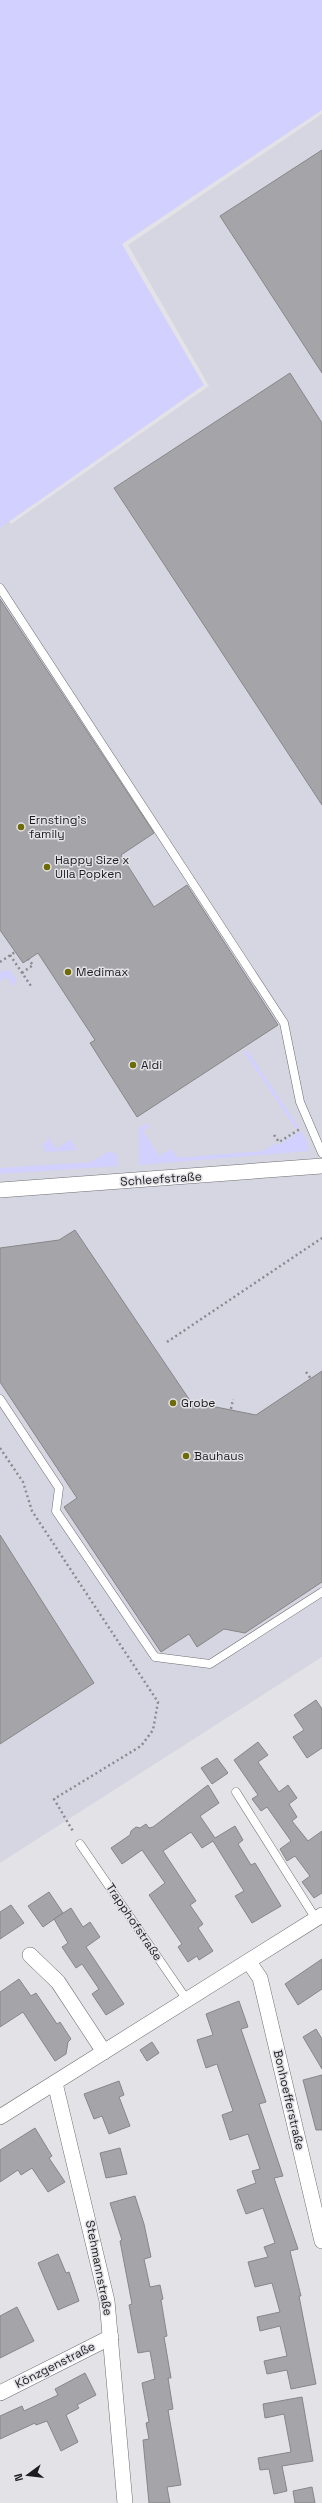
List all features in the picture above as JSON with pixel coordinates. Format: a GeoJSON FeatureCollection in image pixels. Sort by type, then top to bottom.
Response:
{"type":"FeatureCollection","features":[{"type":"Feature","properties":{"kind":"street","name":"Schleefstraße"},"geometry":{"type":"LineString","coordinates":[[0,1190],[322,1166]]}},
{"type":"Feature","properties":{"kind":"street"},"geometry":{"type":"LineString","coordinates":[[0,2117],[319,1917]]}},
{"type":"Feature","properties":{"kind":"street"},"geometry":{"type":"LineString","coordinates":[[30,1956],[58,1982],[104,2052]]}},
{"type":"Feature","properties":{"kind":"street","name":"Bonhoefferstraße"},"geometry":{"type":"LineString","coordinates":[[249,1962],[260,1978],[320,2225],[322,2242]]}},
{"type":"Feature","properties":{"kind":"street","name":"Stehmannstraße"},"geometry":{"type":"LineString","coordinates":[[55,2083],[95,2242],[107,2301],[125,2503]]}},
{"type":"Feature","properties":{"kind":"street","name":"Könzgenstraße"},"geometry":{"type":"LineString","coordinates":[[0,2393],[111,2337]]}},
{"type":"Feature","properties":{"kind":"lane"},"geometry":{"type":"LineString","coordinates":[[0,588],[284,1023],[300,1102],[322,1153]]}},
{"type":"Feature","properties":{"kind":"lane"},"geometry":{"type":"LineString","coordinates":[[0,1399],[59,1488],[56,1511],[155,1657],[210,1664],[322,1592]]}},
{"type":"Feature","properties":{"kind":"lane"},"geometry":{"type":"LineString","coordinates":[[236,1792],[319,1917]]}},
{"type":"Feature","properties":{"kind":"lane","name":"Trapphofstraße"},"geometry":{"type":"LineString","coordinates":[[80,1844],[187,2000]]}},
{"type":"Feature","properties":{"kind":"path"},"geometry":{"type":"LineString","coordinates":[[0,962],[15,952]]}},
{"type":"Feature","properties":{"kind":"path"},"geometry":{"type":"LineString","coordinates":[[10,955],[31,986]]}},
{"type":"Feature","properties":{"kind":"path"},"geometry":{"type":"LineString","coordinates":[[22,973],[33,966],[28,959]]}},
{"type":"Feature","properties":{"kind":"path"},"geometry":{"type":"LineString","coordinates":[[274,1135],[279,1142],[310,1125]]}},
{"type":"Feature","properties":{"kind":"path"},"geometry":{"type":"LineString","coordinates":[[167,1342],[322,1238]]}},
{"type":"Feature","properties":{"kind":"path"},"geometry":{"type":"LineString","coordinates":[[306,1372],[310,1379]]}},
{"type":"Feature","properties":{"kind":"path"},"geometry":{"type":"LineString","coordinates":[[231,1409],[233,1399]]}},
{"type":"Feature","properties":{"kind":"path"},"geometry":{"type":"LineString","coordinates":[[0,1448],[23,1482],[32,1511],[158,1702],[153,1730],[141,1746],[54,1799],[80,1844]]}},
{"type":"Feature","properties":{"kind":"shaded area"},"geometry":{"type":"Polygon","coordinates":[[[0,0],[322,0],[322,110],[122,244],[204,385],[0,528],[0,0]]]}},
{"type":"Feature","properties":{"kind":"shaded area"},"geometry":{"type":"Polygon","coordinates":[[[322,114],[322,1657],[0,1863],[0,508],[11,524],[209,386],[128,245],[322,114]]]}},
{"type":"Feature","properties":{"kind":"shaded area"},"geometry":{"type":"Polygon","coordinates":[[[5,970],[11,971],[16,980],[14,987],[7,977],[0,981],[0,973],[5,970]]]}},
{"type":"Feature","properties":{"kind":"shaded area"},"geometry":{"type":"Polygon","coordinates":[[[247,1050],[299,1127],[296,1129],[244,1052],[247,1050]]]}},
{"type":"Feature","properties":{"kind":"shaded area"},"geometry":{"type":"Polygon","coordinates":[[[148,1123],[150,1126],[143,1131],[159,1156],[171,1149],[178,1158],[263,1151],[276,1143],[278,1145],[301,1131],[308,1142],[309,1151],[139,1165],[139,1128],[148,1123]]]}},
{"type":"Feature","properties":{"kind":"shaded area"},"geometry":{"type":"Polygon","coordinates":[[[49,1138],[56,1149],[71,1139],[77,1150],[46,1152],[42,1145],[49,1138]]]}},
{"type":"Feature","properties":{"kind":"shaded area"},"geometry":{"type":"Polygon","coordinates":[[[110,1151],[117,1155],[118,1166],[0,1174],[0,1168],[91,1162],[110,1151]]]}},
{"type":"Feature","properties":{"kind":"building"},"geometry":{"type":"Polygon","coordinates":[[[322,150],[322,373],[220,216],[322,150]]]}},
{"type":"Feature","properties":{"kind":"building"},"geometry":{"type":"Polygon","coordinates":[[[290,373],[322,423],[322,805],[114,488],[290,373]]]}},
{"type":"Feature","properties":{"kind":"building"},"geometry":{"type":"Polygon","coordinates":[[[0,599],[154,833],[121,855],[154,907],[187,885],[278,1025],[137,1117],[90,1043],[95,1040],[38,953],[23,963],[0,930],[0,599]]]}},
{"type":"Feature","properties":{"kind":"building","name":"Bauhaus"},"geometry":{"type":"Polygon","coordinates":[[[75,1230],[191,1402],[256,1415],[322,1371],[322,1582],[245,1633],[224,1629],[197,1647],[189,1634],[161,1652],[64,1507],[77,1498],[0,1382],[0,1248],[59,1240],[75,1230]]]}},
{"type":"Feature","properties":{"kind":"building"},"geometry":{"type":"Polygon","coordinates":[[[0,1535],[94,1683],[0,1744],[0,1535]]]}},
{"type":"Feature","properties":{"kind":"building"},"geometry":{"type":"Polygon","coordinates":[[[316,1700],[322,1709],[322,1748],[307,1758],[293,1737],[304,1730],[294,1715],[316,1700]]]}},
{"type":"Feature","properties":{"kind":"building"},"geometry":{"type":"Polygon","coordinates":[[[258,1742],[268,1755],[258,1762],[279,1792],[288,1785],[297,1798],[289,1804],[297,1817],[292,1821],[308,1841],[322,1831],[322,1893],[314,1898],[302,1882],[310,1876],[295,1856],[287,1861],[280,1849],[291,1841],[267,1807],[261,1811],[252,1799],[258,1795],[234,1760],[258,1742]]]}},
{"type":"Feature","properties":{"kind":"building"},"geometry":{"type":"Polygon","coordinates":[[[217,1758],[228,1773],[212,1784],[201,1768],[217,1758]]]}},
{"type":"Feature","properties":{"kind":"building"},"geometry":{"type":"Polygon","coordinates":[[[208,1785],[219,1803],[200,1816],[215,1838],[235,1826],[243,1840],[238,1844],[251,1865],[255,1863],[281,1906],[252,1923],[235,1896],[244,1891],[213,1841],[202,1848],[191,1832],[163,1851],[196,1901],[190,1905],[203,1924],[198,1928],[213,1951],[199,1960],[197,1956],[188,1962],[178,1947],[182,1944],[149,1895],[165,1883],[142,1850],[122,1864],[111,1848],[130,1835],[131,1831],[136,1827],[140,1828],[146,1824],[149,1828],[153,1827],[208,1785]]]}},
{"type":"Feature","properties":{"kind":"building"},"geometry":{"type":"Polygon","coordinates":[[[49,1892],[63,1913],[43,1927],[28,1906],[49,1892]]]}},
{"type":"Feature","properties":{"kind":"building"},"geometry":{"type":"Polygon","coordinates":[[[11,1905],[24,1923],[0,1939],[0,1912],[11,1905]]]}},
{"type":"Feature","properties":{"kind":"building"},"geometry":{"type":"Polygon","coordinates":[[[71,1908],[83,1927],[90,1922],[100,1937],[86,1947],[124,2004],[106,2015],[92,1994],[99,1989],[82,1964],[76,1968],[62,1947],[68,1943],[54,1919],[71,1908]]]}},
{"type":"Feature","properties":{"kind":"building"},"geometry":{"type":"Polygon","coordinates":[[[322,1959],[322,1989],[298,2005],[285,1984],[322,1959]]]}},
{"type":"Feature","properties":{"kind":"building"},"geometry":{"type":"Polygon","coordinates":[[[19,1979],[31,1996],[36,1993],[57,2024],[60,2022],[71,2039],[68,2042],[66,2054],[55,2061],[23,2012],[0,2027],[0,1992],[19,1979]]]}},
{"type":"Feature","properties":{"kind":"building"},"geometry":{"type":"Polygon","coordinates":[[[239,2001],[248,2027],[241,2029],[266,2102],[259,2104],[283,2176],[274,2178],[298,2249],[290,2251],[301,2296],[299,2296],[316,2384],[291,2389],[287,2370],[267,2374],[264,2361],[287,2356],[280,2326],[260,2331],[257,2317],[280,2312],[272,2283],[255,2287],[248,2262],[268,2257],[264,2247],[275,2243],[263,2208],[246,2214],[237,2190],[256,2183],[252,2171],[260,2169],[248,2134],[230,2140],[222,2115],[233,2111],[217,2064],[206,2068],[197,2040],[213,2035],[206,2014],[239,2001]]]}},
{"type":"Feature","properties":{"kind":"building"},"geometry":{"type":"Polygon","coordinates":[[[316,2029],[322,2039],[322,2069],[303,2037],[316,2029]]]}},
{"type":"Feature","properties":{"kind":"building"},"geometry":{"type":"Polygon","coordinates":[[[152,2042],[159,2053],[147,2061],[140,2050],[152,2042]]]}},
{"type":"Feature","properties":{"kind":"building"},"geometry":{"type":"Polygon","coordinates":[[[322,2075],[322,2130],[316,2130],[303,2080],[322,2075]]]}},
{"type":"Feature","properties":{"kind":"building"},"geometry":{"type":"Polygon","coordinates":[[[119,2081],[124,2095],[119,2097],[130,2126],[109,2134],[102,2116],[94,2119],[84,2094],[119,2081]]]}},
{"type":"Feature","properties":{"kind":"building"},"geometry":{"type":"Polygon","coordinates":[[[35,2128],[52,2156],[49,2158],[65,2182],[48,2192],[32,2168],[21,2175],[18,2170],[0,2182],[0,2150],[35,2128]]]}},
{"type":"Feature","properties":{"kind":"building"},"geometry":{"type":"Polygon","coordinates":[[[120,2148],[127,2174],[106,2178],[100,2153],[120,2148]]]}},
{"type":"Feature","properties":{"kind":"building"},"geometry":{"type":"Polygon","coordinates":[[[135,2196],[144,2224],[151,2257],[144,2259],[150,2287],[160,2285],[163,2299],[161,2300],[167,2336],[164,2337],[171,2378],[168,2378],[173,2409],[168,2410],[181,2485],[167,2487],[170,2503],[149,2503],[143,2440],[149,2439],[146,2423],[149,2422],[142,2383],[155,2379],[150,2351],[138,2353],[129,2305],[132,2304],[120,2241],[122,2240],[110,2203],[135,2196]]]}},
{"type":"Feature","properties":{"kind":"building"},"geometry":{"type":"Polygon","coordinates":[[[58,2254],[66,2273],[69,2272],[79,2301],[58,2310],[38,2263],[58,2254]]]}},
{"type":"Feature","properties":{"kind":"building"},"geometry":{"type":"Polygon","coordinates":[[[17,2307],[34,2341],[0,2358],[0,2316],[17,2307]]]}},
{"type":"Feature","properties":{"kind":"building"},"geometry":{"type":"Polygon","coordinates":[[[85,2373],[96,2395],[77,2405],[79,2408],[66,2415],[78,2442],[61,2451],[47,2421],[36,2425],[35,2423],[0,2439],[0,2416],[22,2406],[24,2411],[58,2395],[55,2389],[85,2373]]]}},
{"type":"Feature","properties":{"kind":"building"},"geometry":{"type":"Polygon","coordinates":[[[302,2397],[313,2461],[282,2466],[287,2491],[274,2494],[269,2469],[260,2470],[258,2458],[291,2452],[284,2414],[265,2418],[263,2404],[302,2397]]]}},
{"type":"Feature","properties":{"kind":"building"},"geometry":{"type":"Polygon","coordinates":[[[312,2487],[315,2503],[295,2503],[293,2491],[312,2487]]]}},
{"type":"Feature","properties":{"kind":"place","name":"Ernsting's family"},"geometry":{"type":"Point","coordinates":[21,827]}},
{"type":"Feature","properties":{"kind":"place","name":"Happy Size x Ulla Popken"},"geometry":{"type":"Point","coordinates":[47,867]}},
{"type":"Feature","properties":{"kind":"place","name":"Medimax"},"geometry":{"type":"Point","coordinates":[68,972]}},
{"type":"Feature","properties":{"kind":"place","name":"Aldi"},"geometry":{"type":"Point","coordinates":[133,1065]}},
{"type":"Feature","properties":{"kind":"place","name":"Grobe"},"geometry":{"type":"Point","coordinates":[173,1403]}},
{"type":"Feature","properties":{"kind":"place","name":"Bauhaus"},"geometry":{"type":"Point","coordinates":[186,1456]}}]}
